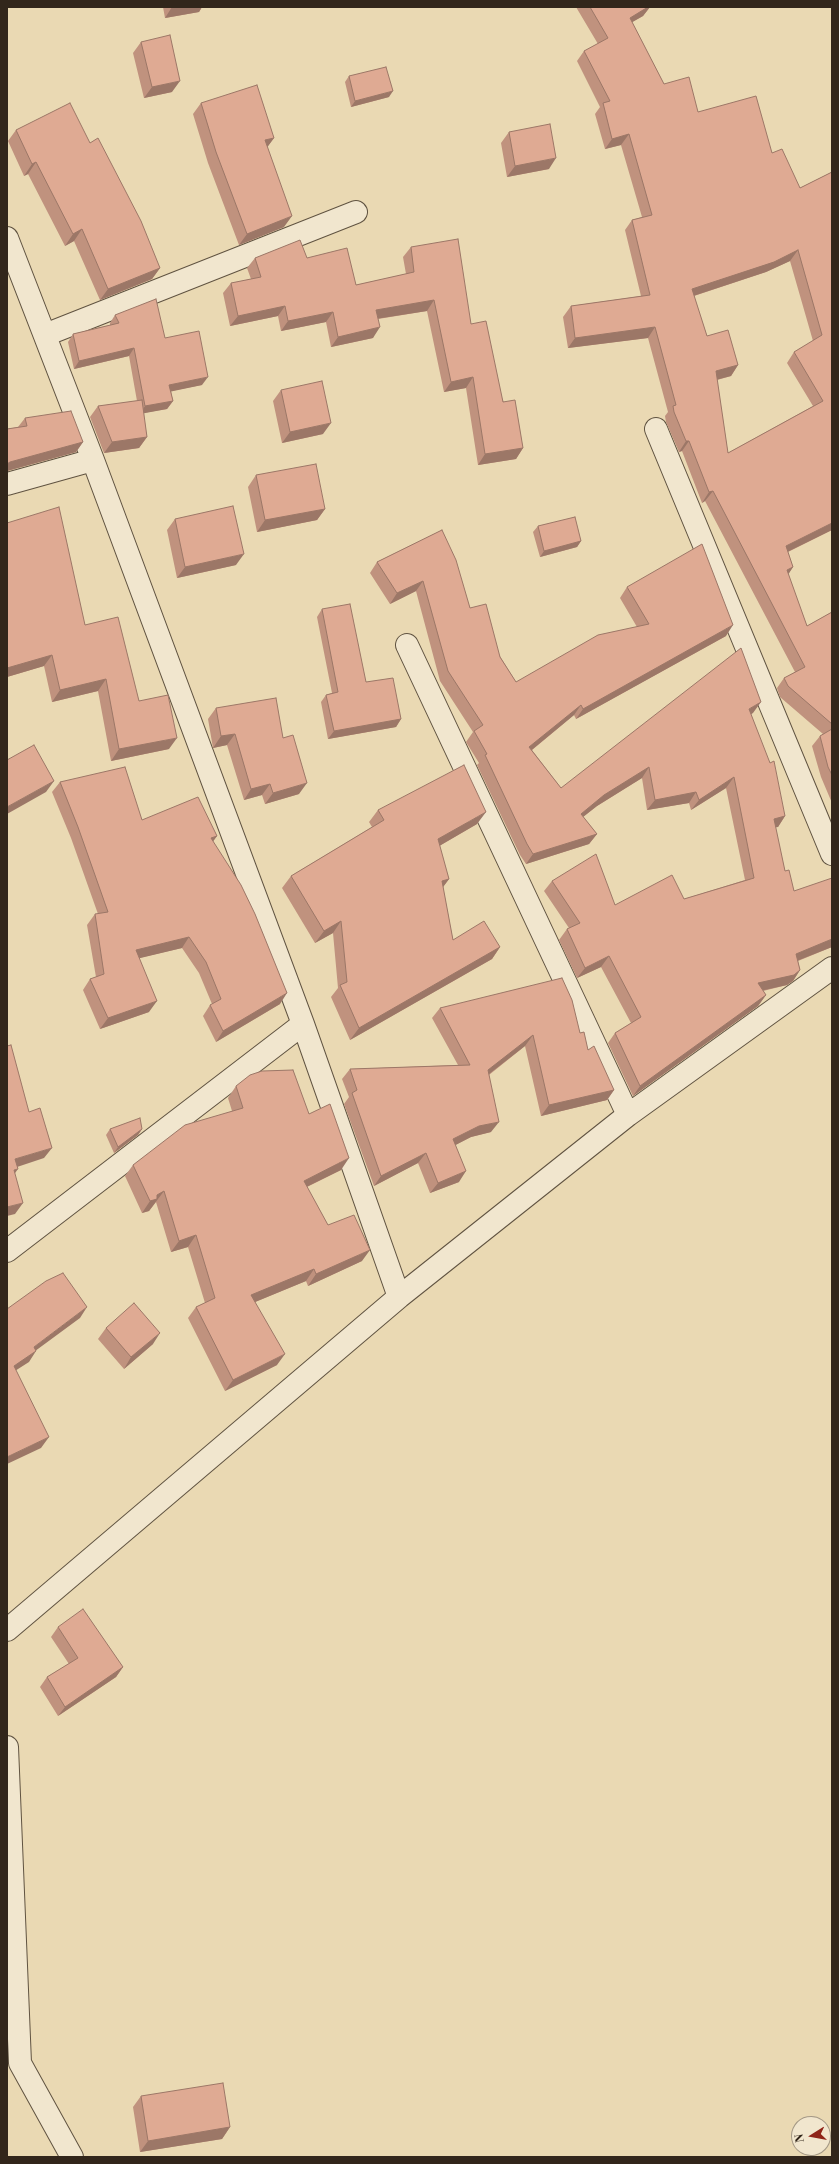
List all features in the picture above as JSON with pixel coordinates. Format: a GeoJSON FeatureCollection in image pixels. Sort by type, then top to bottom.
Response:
{"type":"FeatureCollection","features":[{"type":"Feature","properties":{"kind":"street"},"geometry":{"type":"LineString","coordinates":[[45,334],[356,212]]}},
{"type":"Feature","properties":{"kind":"street"},"geometry":{"type":"LineString","coordinates":[[7,238],[94,460],[303,1024],[399,1297]]}},
{"type":"Feature","properties":{"kind":"street"},"geometry":{"type":"LineString","coordinates":[[656,429],[832,854]]}},
{"type":"Feature","properties":{"kind":"street"},"geometry":{"type":"LineString","coordinates":[[7,484],[94,460]]}},
{"type":"Feature","properties":{"kind":"street"},"geometry":{"type":"LineString","coordinates":[[407,645],[628,1115]]}},
{"type":"Feature","properties":{"kind":"street"},"geometry":{"type":"LineString","coordinates":[[7,1630],[399,1297],[628,1115],[832,968]]}},
{"type":"Feature","properties":{"kind":"street"},"geometry":{"type":"LineString","coordinates":[[7,1250],[303,1024]]}},
{"type":"Feature","properties":{"kind":"street"},"geometry":{"type":"LineString","coordinates":[[7,1747],[20,2063],[72,2157]]}},
{"type":"Feature","properties":{"kind":"building"},"geometry":{"type":"Polygon","coordinates":[[[590,7],[648,7],[630,18],[664,84],[689,77],[698,112],[756,96],[772,153],[782,149],[800,188],[832,172],[832,523],[786,546],[793,567],[787,570],[807,626],[832,612],[832,724],[788,686],[784,678],[805,667],[713,491],[709,492],[689,441],[686,441],[674,412],[673,406],[676,405],[655,327],[575,338],[571,306],[650,295],[632,220],[652,215],[629,134],[612,139],[603,103],[610,101],[584,51],[608,38],[590,7]],[[798,250],[774,262],[692,289],[707,336],[728,330],[738,365],[716,371],[728,453],[823,401],[794,352],[822,335],[798,250]]]}},
{"type":"Feature","properties":{"kind":"building"},"geometry":{"type":"Polygon","coordinates":[[[170,35],[180,81],[152,87],[141,42],[170,35]]]}},
{"type":"Feature","properties":{"kind":"building"},"geometry":{"type":"Polygon","coordinates":[[[386,67],[393,91],[355,101],[349,76],[386,67]]]}},
{"type":"Feature","properties":{"kind":"building"},"geometry":{"type":"Polygon","coordinates":[[[257,85],[274,138],[265,140],[292,216],[247,234],[216,152],[201,103],[257,85]]]}},
{"type":"Feature","properties":{"kind":"building"},"geometry":{"type":"Polygon","coordinates":[[[70,103],[90,143],[98,138],[141,221],[160,268],[108,289],[82,229],[73,234],[36,162],[32,164],[16,130],[70,103]]]}},
{"type":"Feature","properties":{"kind":"building"},"geometry":{"type":"Polygon","coordinates":[[[550,124],[556,158],[515,166],[509,132],[550,124]]]}},
{"type":"Feature","properties":{"kind":"building"},"geometry":{"type":"Polygon","coordinates":[[[458,239],[471,324],[486,321],[503,402],[515,400],[523,448],[485,454],[473,377],[451,382],[434,300],[376,310],[380,327],[338,337],[333,312],[288,321],[285,306],[238,316],[231,283],[261,277],[255,258],[300,240],[307,258],[347,248],[356,285],[414,272],[411,247],[458,239]]]}},
{"type":"Feature","properties":{"kind":"building"},"geometry":{"type":"Polygon","coordinates":[[[156,299],[165,338],[199,331],[208,377],[169,385],[173,401],[145,406],[134,348],[79,361],[73,334],[119,323],[115,315],[156,299]]]}},
{"type":"Feature","properties":{"kind":"building"},"geometry":{"type":"Polygon","coordinates":[[[322,381],[331,423],[290,432],[281,390],[322,381]]]}},
{"type":"Feature","properties":{"kind":"building"},"geometry":{"type":"Polygon","coordinates":[[[142,400],[147,437],[112,442],[98,406],[142,400]]]}},
{"type":"Feature","properties":{"kind":"building"},"geometry":{"type":"Polygon","coordinates":[[[71,411],[83,442],[7,464],[7,429],[27,426],[25,418],[71,411]]]}},
{"type":"Feature","properties":{"kind":"building"},"geometry":{"type":"Polygon","coordinates":[[[316,464],[325,509],[265,520],[256,475],[316,464]]]}},
{"type":"Feature","properties":{"kind":"building"},"geometry":{"type":"Polygon","coordinates":[[[233,506],[244,554],[185,567],[175,519],[233,506]]]}},
{"type":"Feature","properties":{"kind":"building"},"geometry":{"type":"Polygon","coordinates":[[[59,507],[85,625],[118,617],[139,701],[168,695],[177,738],[119,749],[106,679],[60,690],[52,655],[7,668],[7,523],[59,507]]]}},
{"type":"Feature","properties":{"kind":"building"},"geometry":{"type":"Polygon","coordinates":[[[575,517],[581,541],[544,551],[538,526],[575,517]]]}},
{"type":"Feature","properties":{"kind":"building"},"geometry":{"type":"Polygon","coordinates":[[[442,530],[456,560],[470,608],[486,604],[500,657],[516,682],[598,635],[649,624],[627,587],[702,544],[733,625],[583,709],[581,705],[529,747],[561,788],[741,648],[761,702],[749,709],[770,763],[774,761],[785,816],[774,819],[785,871],[789,870],[794,891],[832,878],[832,939],[796,954],[800,970],[794,975],[758,983],[766,995],[640,1086],[615,1033],[641,1017],[609,956],[585,968],[567,929],[580,923],[552,881],[596,854],[615,905],[672,875],[684,899],[754,878],[734,777],[699,800],[696,792],[655,800],[649,767],[604,795],[581,814],[597,834],[533,854],[485,755],[487,754],[474,731],[483,725],[448,671],[423,581],[397,593],[377,562],[442,530]]]}},
{"type":"Feature","properties":{"kind":"building"},"geometry":{"type":"Polygon","coordinates":[[[350,604],[366,682],[393,678],[401,719],[334,731],[326,695],[338,692],[322,609],[350,604]]]}},
{"type":"Feature","properties":{"kind":"building"},"geometry":{"type":"Polygon","coordinates":[[[276,698],[283,738],[293,735],[307,783],[273,793],[270,784],[251,789],[235,734],[221,736],[216,708],[276,698]]]}},
{"type":"Feature","properties":{"kind":"building"},"geometry":{"type":"Polygon","coordinates":[[[832,729],[832,775],[828,767],[820,736],[832,729]]]}},
{"type":"Feature","properties":{"kind":"building"},"geometry":{"type":"Polygon","coordinates":[[[34,745],[54,781],[7,807],[7,760],[34,745]]]}},
{"type":"Feature","properties":{"kind":"building"},"geometry":{"type":"Polygon","coordinates":[[[464,765],[486,812],[438,839],[449,879],[442,881],[453,940],[484,921],[500,947],[359,1028],[340,985],[347,982],[341,921],[324,931],[291,876],[384,820],[378,810],[464,765]]]}},
{"type":"Feature","properties":{"kind":"building"},"geometry":{"type":"Polygon","coordinates":[[[125,767],[142,820],[198,797],[217,836],[211,838],[241,885],[255,914],[287,993],[223,1031],[210,1005],[221,999],[206,962],[189,937],[136,950],[157,1001],[108,1018],[90,979],[104,974],[95,914],[108,912],[78,827],[60,782],[125,767]]]}},
{"type":"Feature","properties":{"kind":"building"},"geometry":{"type":"Polygon","coordinates":[[[562,978],[572,1000],[580,1033],[584,1032],[588,1050],[594,1046],[614,1090],[549,1105],[533,1035],[488,1070],[499,1122],[479,1126],[453,1139],[466,1171],[438,1183],[426,1153],[381,1176],[352,1093],[357,1090],[350,1069],[470,1065],[440,1008],[562,978]]]}},
{"type":"Feature","properties":{"kind":"building"},"geometry":{"type":"Polygon","coordinates":[[[11,1045],[29,1112],[40,1108],[52,1148],[15,1159],[18,1169],[14,1170],[23,1203],[7,1207],[7,1046],[11,1045]]]}},
{"type":"Feature","properties":{"kind":"building"},"geometry":{"type":"Polygon","coordinates":[[[293,1070],[309,1114],[330,1104],[349,1158],[304,1181],[328,1225],[354,1215],[370,1250],[316,1274],[314,1269],[251,1295],[285,1354],[233,1380],[196,1307],[215,1298],[196,1235],[179,1241],[164,1191],[157,1195],[157,1199],[150,1201],[133,1165],[185,1125],[243,1108],[236,1086],[250,1075],[262,1071],[293,1070]]]}},
{"type":"Feature","properties":{"kind":"building"},"geometry":{"type":"Polygon","coordinates":[[[140,1118],[142,1129],[118,1147],[110,1129],[140,1118]]]}},
{"type":"Feature","properties":{"kind":"building"},"geometry":{"type":"Polygon","coordinates":[[[63,1273],[87,1307],[34,1347],[36,1351],[14,1366],[49,1437],[7,1457],[7,1309],[46,1281],[63,1273]]]}},
{"type":"Feature","properties":{"kind":"building"},"geometry":{"type":"Polygon","coordinates":[[[134,1303],[160,1333],[131,1357],[106,1328],[134,1303]]]}},
{"type":"Feature","properties":{"kind":"building"},"geometry":{"type":"Polygon","coordinates":[[[83,1609],[123,1667],[65,1707],[47,1677],[78,1658],[58,1627],[83,1609]]]}},
{"type":"Feature","properties":{"kind":"building"},"geometry":{"type":"Polygon","coordinates":[[[223,2083],[230,2127],[148,2141],[141,2096],[223,2083]]]}}]}
